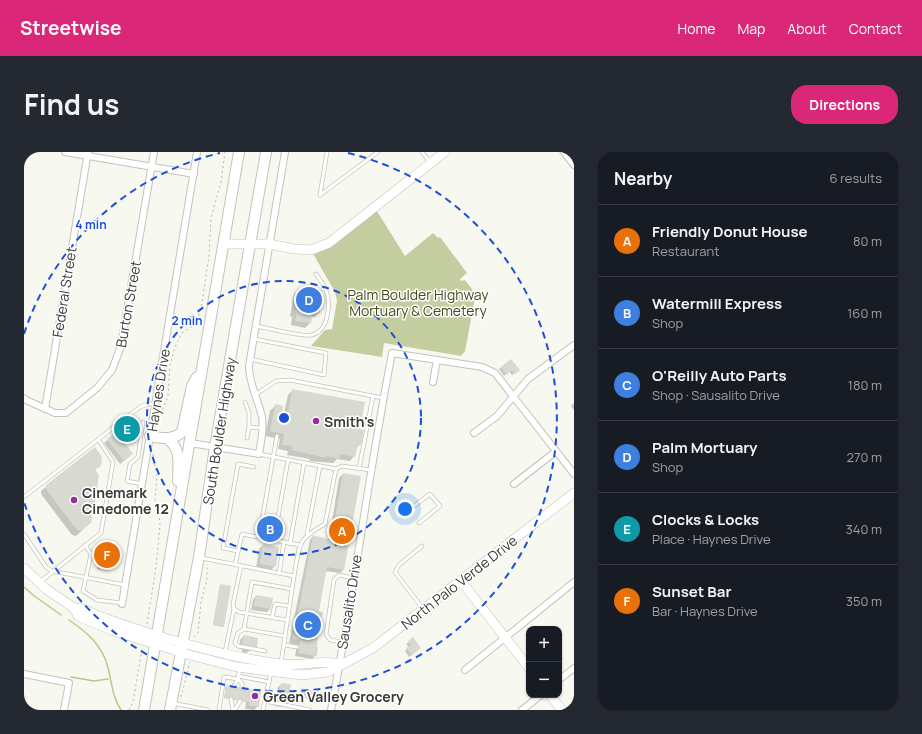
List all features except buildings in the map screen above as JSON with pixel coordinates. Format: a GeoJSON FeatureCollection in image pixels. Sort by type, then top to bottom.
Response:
{"type":"FeatureCollection","features":[{"type":"Feature","properties":{"kind":"main road","name":"South Boulder Highway"},"geometry":{"type":"LineString","coordinates":[[140,708],[155,639],[190,443],[239,152]]}},
{"type":"Feature","properties":{"kind":"main road","name":"South Boulder Highway"},"geometry":{"type":"LineString","coordinates":[[173,704],[181,647],[203,558],[215,447],[266,152]]}},
{"type":"Feature","properties":{"kind":"main road"},"geometry":{"type":"LineString","coordinates":[[150,436],[168,439],[178,436],[182,432],[192,386],[202,368]]}},
{"type":"Feature","properties":{"kind":"main road"},"geometry":{"type":"LineString","coordinates":[[168,439],[177,447],[178,452],[178,509]]}},
{"type":"Feature","properties":{"kind":"street"},"geometry":{"type":"LineString","coordinates":[[65,152],[87,154],[194,174]]}},
{"type":"Feature","properties":{"kind":"street","name":"Burton Street"},"geometry":{"type":"LineString","coordinates":[[24,398],[55,413],[66,413],[97,388],[116,363],[121,346],[154,152]]}},
{"type":"Feature","properties":{"kind":"street","name":"Haynes Drive"},"geometry":{"type":"LineString","coordinates":[[122,603],[197,152]]}},
{"type":"Feature","properties":{"kind":"street"},"geometry":{"type":"LineString","coordinates":[[190,443],[259,454],[262,417],[249,378],[250,359],[268,244],[285,152]]}},
{"type":"Feature","properties":{"kind":"street"},"geometry":{"type":"LineString","coordinates":[[223,244],[268,244],[294,249],[311,250],[329,243],[445,152]]}},
{"type":"Feature","properties":{"kind":"street"},"geometry":{"type":"LineString","coordinates":[[564,152],[574,165]]}},
{"type":"Feature","properties":{"kind":"street","name":"Federal Street"},"geometry":{"type":"LineString","coordinates":[[45,409],[87,154]]}},
{"type":"Feature","properties":{"kind":"street"},"geometry":{"type":"LineString","coordinates":[[474,433],[497,416],[528,379],[539,369],[574,346]]}},
{"type":"Feature","properties":{"kind":"street","name":"Sausalito Drive"},"geometry":{"type":"LineString","coordinates":[[331,710],[340,664],[370,470],[392,353],[437,360]]}},
{"type":"Feature","properties":{"kind":"street"},"geometry":{"type":"LineString","coordinates":[[433,382],[437,360],[482,367],[491,370],[574,474]]}},
{"type":"Feature","properties":{"kind":"street"},"geometry":{"type":"LineString","coordinates":[[514,484],[556,452]]}},
{"type":"Feature","properties":{"kind":"street","name":"North Palo Verde Drive"},"geometry":{"type":"LineString","coordinates":[[340,664],[349,662],[373,648],[574,494]]}},
{"type":"Feature","properties":{"kind":"street"},"geometry":{"type":"LineString","coordinates":[[24,568],[39,583],[74,608],[83,609],[155,639],[181,647],[239,674],[330,662],[340,664]]}},
{"type":"Feature","properties":{"kind":"street"},"geometry":{"type":"LineString","coordinates":[[461,581],[526,664]]}},
{"type":"Feature","properties":{"kind":"street"},"geometry":{"type":"LineString","coordinates":[[465,670],[574,582]]}},
{"type":"Feature","properties":{"kind":"street"},"geometry":{"type":"LineString","coordinates":[[181,647],[225,653],[277,670]]}},
{"type":"Feature","properties":{"kind":"street"},"geometry":{"type":"LineString","coordinates":[[562,678],[574,668]]}},
{"type":"Feature","properties":{"kind":"street"},"geometry":{"type":"LineString","coordinates":[[24,674],[68,683],[64,710]]}},
{"type":"Feature","properties":{"kind":"street"},"geometry":{"type":"LineString","coordinates":[[522,710],[537,698]]}},
{"type":"Feature","properties":{"kind":"street"},"geometry":{"type":"LineString","coordinates":[[552,698],[562,710]]}},
{"type":"Feature","properties":{"kind":"lane"},"geometry":{"type":"LineString","coordinates":[[327,152],[320,195],[378,152]]}},
{"type":"Feature","properties":{"kind":"lane"},"geometry":{"type":"LineString","coordinates":[[422,152],[431,163]]}},
{"type":"Feature","properties":{"kind":"lane"},"geometry":{"type":"LineString","coordinates":[[256,326],[308,335],[318,331],[324,324],[328,313],[328,295],[326,288],[316,274]]}},
{"type":"Feature","properties":{"kind":"lane"},"geometry":{"type":"LineString","coordinates":[[250,359],[324,375],[326,353],[254,339]]}},
{"type":"Feature","properties":{"kind":"lane"},"geometry":{"type":"LineString","coordinates":[[254,395],[276,381],[290,380],[383,398]]}},
{"type":"Feature","properties":{"kind":"lane"},"geometry":{"type":"LineString","coordinates":[[359,469],[373,396]]}},
{"type":"Feature","properties":{"kind":"lane"},"geometry":{"type":"LineString","coordinates":[[245,402],[249,413],[247,438]]}},
{"type":"Feature","properties":{"kind":"lane"},"geometry":{"type":"LineString","coordinates":[[24,497],[140,407],[148,404],[155,404]]}},
{"type":"Feature","properties":{"kind":"lane"},"geometry":{"type":"LineString","coordinates":[[142,484],[127,481],[130,464],[138,457],[143,422]]}},
{"type":"Feature","properties":{"kind":"lane"},"geometry":{"type":"LineString","coordinates":[[249,427],[262,428]]}},
{"type":"Feature","properties":{"kind":"lane"},"geometry":{"type":"LineString","coordinates":[[258,538],[277,436]]}},
{"type":"Feature","properties":{"kind":"lane"},"geometry":{"type":"LineString","coordinates":[[39,583],[101,533],[114,462],[98,439]]}},
{"type":"Feature","properties":{"kind":"lane"},"geometry":{"type":"LineString","coordinates":[[259,454],[336,469],[342,466],[370,470]]}},
{"type":"Feature","properties":{"kind":"lane"},"geometry":{"type":"LineString","coordinates":[[274,540],[288,460]]}},
{"type":"Feature","properties":{"kind":"lane"},"geometry":{"type":"LineString","coordinates":[[290,544],[304,463]]}},
{"type":"Feature","properties":{"kind":"lane"},"geometry":{"type":"LineString","coordinates":[[238,551],[223,548],[238,464],[254,467]]}},
{"type":"Feature","properties":{"kind":"lane"},"geometry":{"type":"LineString","coordinates":[[264,710],[269,682],[277,670],[284,645],[300,545],[307,534],[320,466]]}},
{"type":"Feature","properties":{"kind":"lane"},"geometry":{"type":"LineString","coordinates":[[307,534],[325,524],[336,469]]}},
{"type":"Feature","properties":{"kind":"lane"},"geometry":{"type":"LineString","coordinates":[[409,510],[430,494],[440,506],[419,523]]}},
{"type":"Feature","properties":{"kind":"lane"},"geometry":{"type":"LineString","coordinates":[[24,534],[46,567],[52,571],[125,585]]}},
{"type":"Feature","properties":{"kind":"lane"},"geometry":{"type":"LineString","coordinates":[[235,565],[242,534],[300,545]]}},
{"type":"Feature","properties":{"kind":"lane"},"geometry":{"type":"LineString","coordinates":[[279,573],[284,542]]}},
{"type":"Feature","properties":{"kind":"lane"},"geometry":{"type":"LineString","coordinates":[[86,545],[91,554],[83,590],[85,593],[97,600],[122,603]]}},
{"type":"Feature","properties":{"kind":"lane"},"geometry":{"type":"LineString","coordinates":[[422,546],[399,565],[395,572],[424,610]]}},
{"type":"Feature","properties":{"kind":"lane"},"geometry":{"type":"LineString","coordinates":[[203,558],[294,576]]}},
{"type":"Feature","properties":{"kind":"lane"},"geometry":{"type":"LineString","coordinates":[[225,653],[241,566]]}},
{"type":"Feature","properties":{"kind":"lane"},"geometry":{"type":"LineString","coordinates":[[343,642],[330,640],[326,634],[334,580],[339,575],[353,578]]}},
{"type":"Feature","properties":{"kind":"lane"},"geometry":{"type":"LineString","coordinates":[[244,629],[252,582],[292,589]]}},
{"type":"Feature","properties":{"kind":"lane"},"geometry":{"type":"LineString","coordinates":[[272,618],[275,604],[290,606]]}},
{"type":"Feature","properties":{"kind":"lane"},"geometry":{"type":"LineString","coordinates":[[234,609],[239,612],[287,620]]}},
{"type":"Feature","properties":{"kind":"lane"},"geometry":{"type":"LineString","coordinates":[[265,651],[238,646],[235,643],[238,633],[244,629],[285,636]]}},
{"type":"Feature","properties":{"kind":"lane"},"geometry":{"type":"LineString","coordinates":[[284,645],[297,647]]}},
{"type":"Feature","properties":{"kind":"lane"},"geometry":{"type":"LineString","coordinates":[[219,710],[224,677],[239,674],[269,682]]}},
{"type":"Feature","properties":{"kind":"lane"},"geometry":{"type":"LineString","coordinates":[[234,686],[239,674]]}},
{"type":"Feature","properties":{"kind":"lane"},"geometry":{"type":"LineString","coordinates":[[239,674],[242,688]]}},
{"type":"Feature","properties":{"kind":"lane"},"geometry":{"type":"LineString","coordinates":[[231,699],[234,710]]}},
{"type":"Feature","properties":{"kind":"lane"},"geometry":{"type":"LineString","coordinates":[[234,710],[240,701]]}},
{"type":"Feature","properties":{"kind":"lane"},"geometry":{"type":"LineString","coordinates":[[265,702],[310,710]]}},
{"type":"Feature","properties":{"kind":"lane"},"geometry":{"type":"LineString","coordinates":[[173,704],[208,710]]}},
{"type":"Feature","properties":{"kind":"path"},"geometry":{"type":"LineString","coordinates":[[157,425],[168,396],[170,365],[175,347],[182,333],[193,326],[201,309],[209,256],[212,218],[221,182],[225,152]]}},
{"type":"Feature","properties":{"kind":"path"},"geometry":{"type":"LineString","coordinates":[[148,623],[156,567],[160,520],[155,502],[157,476],[153,450]]}},
{"type":"Feature","properties":{"kind":"path"},"geometry":{"type":"LineString","coordinates":[[194,637],[198,633],[201,602],[207,579],[203,558]]}},
{"type":"Feature","properties":{"kind":"path"},"geometry":{"type":"LineString","coordinates":[[129,710],[132,706],[143,648]]}},
{"type":"Feature","properties":{"kind":"path"},"geometry":{"type":"LineString","coordinates":[[173,704],[191,664],[189,661]]}},
{"type":"Feature","properties":{"kind":"path"},"geometry":{"type":"LineString","coordinates":[[132,706],[140,708]]}},
{"type":"Feature","properties":{"kind":"green space","name":"Palm Boulder Highway Mortuary & Cemetery"},"geometry":{"type":"Polygon","coordinates":[[[375,208],[405,256],[433,233],[438,238],[440,237],[467,273],[460,279],[461,281],[465,280],[472,289],[475,298],[465,351],[461,356],[384,343],[382,357],[311,346],[325,330],[332,329],[337,301],[335,292],[311,250],[375,208]]]}},
{"type":"Feature","properties":{"kind":"waterway"},"geometry":{"type":"LineString","coordinates":[[24,587],[61,615]]}},
{"type":"Feature","properties":{"kind":"waterway"},"geometry":{"type":"LineString","coordinates":[[69,620],[82,629],[98,646],[106,660],[114,695],[121,710]]}},
{"type":"Feature","properties":{"kind":"waterway"},"geometry":{"type":"LineString","coordinates":[[71,677],[94,681],[108,679]]}},
{"type":"Feature","properties":{"kind":"place","name":"Palm Mortuary"},"geometry":{"type":"Point","coordinates":[309,300]}},
{"type":"Feature","properties":{"kind":"place","name":"Smith's"},"geometry":{"type":"Point","coordinates":[316,421]}},
{"type":"Feature","properties":{"kind":"place","name":"Clocks & Locks"},"geometry":{"type":"Point","coordinates":[127,429]}},
{"type":"Feature","properties":{"kind":"place","name":"Cinemark Cinedome 12"},"geometry":{"type":"Point","coordinates":[74,500]}},
{"type":"Feature","properties":{"kind":"place","name":"Watermill Express"},"geometry":{"type":"Point","coordinates":[270,529]}},
{"type":"Feature","properties":{"kind":"place","name":"Friendly Donut House"},"geometry":{"type":"Point","coordinates":[342,531]}},
{"type":"Feature","properties":{"kind":"place","name":"Sunset Bar"},"geometry":{"type":"Point","coordinates":[107,555]}},
{"type":"Feature","properties":{"kind":"place","name":"O'Reilly Auto Parts"},"geometry":{"type":"Point","coordinates":[308,625]}},
{"type":"Feature","properties":{"kind":"place","name":"Green Valley Grocery"},"geometry":{"type":"Point","coordinates":[255,696]}}]}
